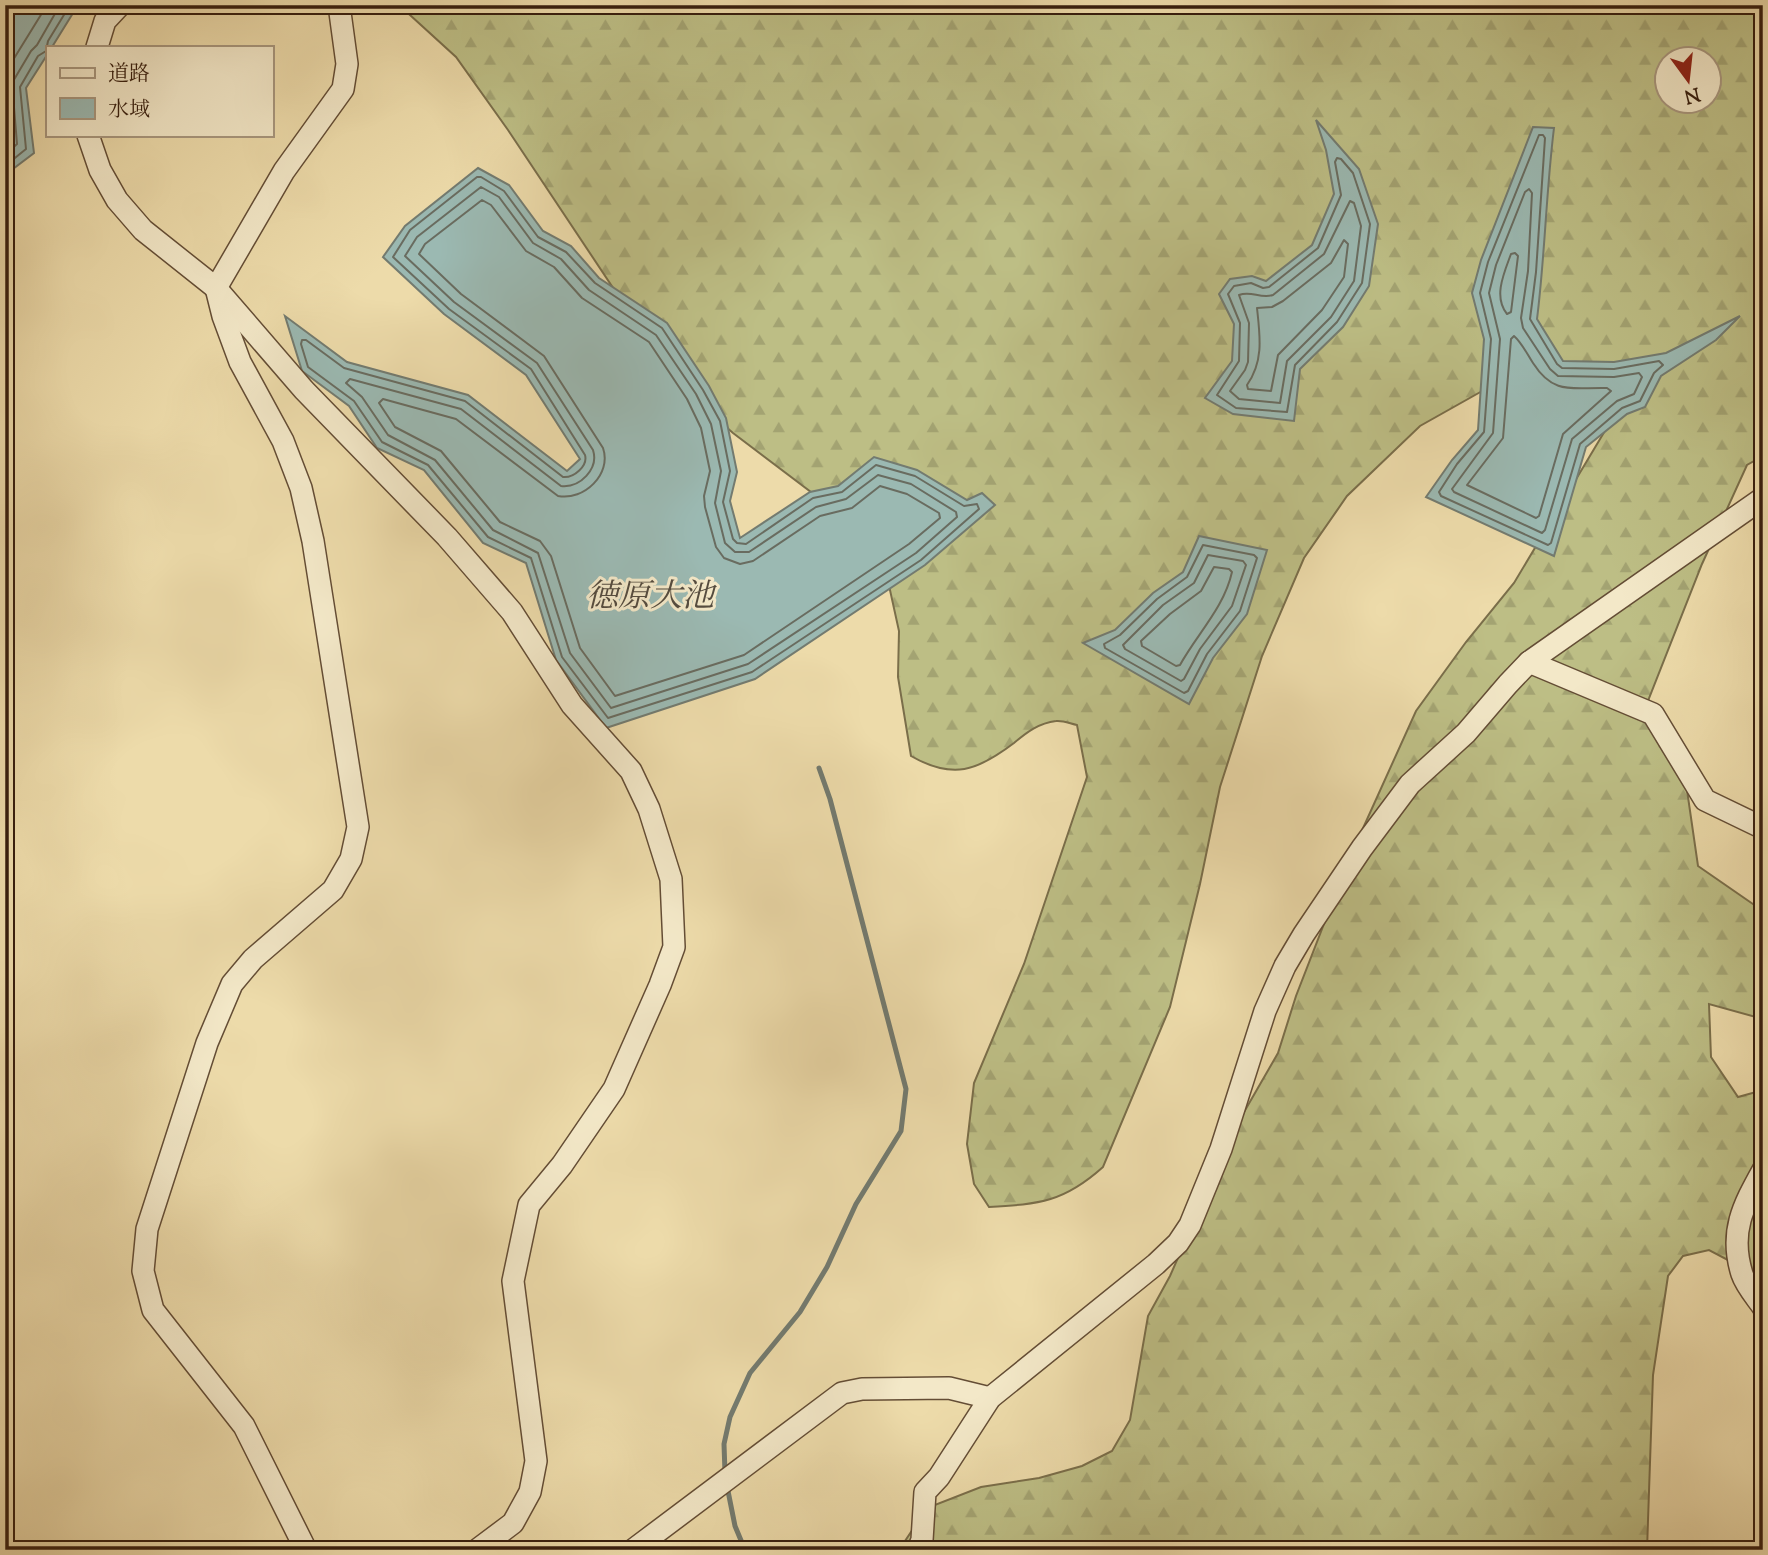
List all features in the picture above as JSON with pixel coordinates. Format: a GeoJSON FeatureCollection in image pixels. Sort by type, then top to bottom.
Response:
{"type":"FeatureCollection","features":[{"type":"Feature","properties":{"kind":"street"},"geometry":{"type":"LineString","coordinates":[[97,46],[105,21],[120,5]]}},
{"type":"Feature","properties":{"kind":"street"},"geometry":{"type":"LineString","coordinates":[[306,1550],[244,1426],[153,1310],[144,1271],[148,1229],[207,1043],[232,984],[253,958],[333,890],[351,859],[358,827],[313,541],[301,488],[284,441],[240,362],[216,288],[284,171],[342,89],[347,64],[339,5]]}},
{"type":"Feature","properties":{"kind":"street"},"geometry":{"type":"LineString","coordinates":[[88,136],[100,170],[117,200],[143,230],[216,288],[304,390],[447,537],[512,612],[572,705],[631,771],[649,809],[671,879],[674,947],[650,1009],[614,1089],[562,1165],[529,1205],[513,1281],[536,1461],[530,1492],[513,1523],[477,1550]]}},
{"type":"Feature","properties":{"kind":"street"},"geometry":{"type":"LineString","coordinates":[[918,1550],[922,1540],[925,1492],[939,1477],[990,1398],[1156,1264],[1178,1243],[1190,1225],[1221,1149],[1265,1011],[1285,966],[1362,848],[1410,784],[1466,733],[1529,662],[1763,498]]}},
{"type":"Feature","properties":{"kind":"street"},"geometry":{"type":"LineString","coordinates":[[1529,662],[1653,714],[1705,800],[1763,828]]}},
{"type":"Feature","properties":{"kind":"street"},"geometry":{"type":"LineString","coordinates":[[1763,1170],[1740,1214],[1737,1238],[1742,1276],[1763,1307]]}},
{"type":"Feature","properties":{"kind":"street"},"geometry":{"type":"LineString","coordinates":[[633,1550],[842,1393],[862,1389],[949,1388],[990,1398]]}},
{"type":"Feature","properties":{"kind":"green space"},"geometry":{"type":"Polygon","coordinates":[[[399,5],[1763,5],[1763,456],[1747,465],[1702,564],[1646,706],[1687,790],[1698,866],[1763,911],[1763,1019],[1709,1004],[1711,1057],[1738,1097],[1763,1090],[1763,1293],[1739,1283],[1728,1260],[1709,1250],[1683,1256],[1668,1276],[1653,1375],[1647,1550],[899,1550],[927,1508],[981,1487],[1039,1478],[1082,1466],[1112,1451],[1130,1420],[1148,1316],[1170,1276],[1236,1126],[1278,1053],[1296,996],[1350,857],[1416,711],[1466,642],[1514,583],[1615,414],[1516,372],[1420,426],[1347,496],[1304,558],[1262,656],[1220,787],[1170,1007],[1103,1167],[1076,1188],[1050,1199],[989,1207],[974,1184],[967,1144],[974,1083],[1024,964],[1087,777],[1077,725],[1059,721],[1044,724],[1001,753],[964,769],[940,768],[911,756],[898,677],[899,631],[881,549],[844,517],[733,433],[677,384],[508,130],[456,57],[399,5]]]}},
{"type":"Feature","properties":{"kind":"water"},"geometry":{"type":"Polygon","coordinates":[[[5,5],[78,5],[53,46],[46,46],[46,57],[26,88],[34,153],[5,175],[5,5]]]}},
{"type":"Feature","properties":{"kind":"water"},"geometry":{"type":"Polygon","coordinates":[[[1316,120],[1359,169],[1378,224],[1369,286],[1343,327],[1300,369],[1294,421],[1233,414],[1205,398],[1232,361],[1234,324],[1219,294],[1230,279],[1252,276],[1266,281],[1312,245],[1334,194],[1326,150],[1316,120]]]}},
{"type":"Feature","properties":{"kind":"water"},"geometry":{"type":"Polygon","coordinates":[[[1533,127],[1554,128],[1537,319],[1563,361],[1614,362],[1666,353],[1740,316],[1716,340],[1661,376],[1645,407],[1627,414],[1586,447],[1554,556],[1426,497],[1452,460],[1478,430],[1484,339],[1472,293],[1481,260],[1533,127]]]}},
{"type":"Feature","properties":{"kind":"water","name":"徳原大池"},"geometry":{"type":"Polygon","coordinates":[[[478,168],[509,185],[543,231],[571,246],[599,278],[667,323],[709,386],[726,418],[737,472],[730,501],[740,538],[810,492],[838,486],[874,457],[917,470],[967,500],[982,493],[995,505],[925,565],[755,679],[606,728],[556,660],[526,563],[483,543],[424,470],[377,448],[349,406],[302,371],[285,316],[347,362],[468,395],[567,471],[580,459],[526,375],[444,314],[383,257],[405,226],[478,168]]]}},
{"type":"Feature","properties":{"kind":"water"},"geometry":{"type":"Polygon","coordinates":[[[1199,536],[1267,550],[1247,614],[1213,658],[1189,704],[1083,643],[1115,630],[1153,593],[1183,572],[1199,536]]]}},
{"type":"Feature","properties":{"kind":"waterway"},"geometry":{"type":"LineString","coordinates":[[725,1473],[724,1444],[730,1417],[750,1373],[800,1312],[827,1267],[856,1204],[901,1131],[906,1089],[830,799],[819,768]]}},
{"type":"Feature","properties":{"kind":"waterway"},"geometry":{"type":"LineString","coordinates":[[727,1486],[735,1526],[745,1550]]}}]}
